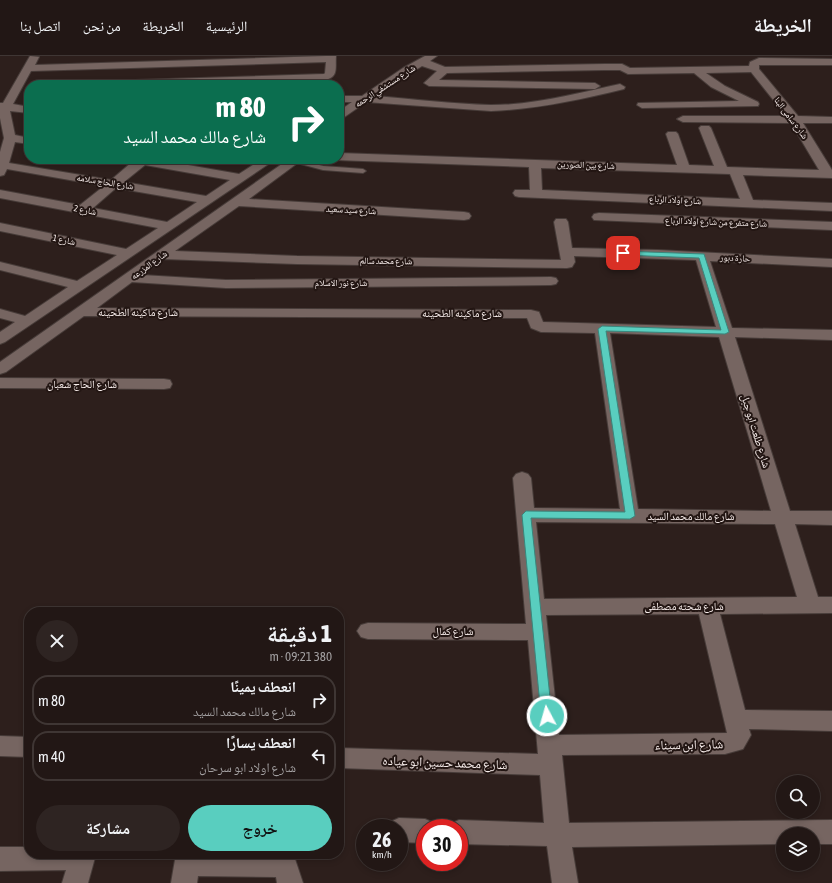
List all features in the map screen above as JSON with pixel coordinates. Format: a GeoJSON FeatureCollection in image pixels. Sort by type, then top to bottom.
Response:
{"type":"FeatureCollection","features":[{"type":"Feature","properties":{"kind":"street"},"geometry":{"type":"LineString","coordinates":[[1,169],[10,138],[3,106],[17,86],[34,56]]}},
{"type":"Feature","properties":{"kind":"street","name":"شارع مستشفي الرحمه"},"geometry":{"type":"LineString","coordinates":[[344,113],[432,56]]}},
{"type":"Feature","properties":{"kind":"street"},"geometry":{"type":"LineString","coordinates":[[28,68],[113,60],[331,57],[330,75],[323,77],[255,80]]}},
{"type":"Feature","properties":{"kind":"street"},"geometry":{"type":"LineString","coordinates":[[188,80],[193,59]]}},
{"type":"Feature","properties":{"kind":"street"},"geometry":{"type":"LineString","coordinates":[[106,80],[113,60]]}},
{"type":"Feature","properties":{"kind":"street"},"geometry":{"type":"LineString","coordinates":[[422,62],[444,70],[609,67],[697,70],[754,67],[759,61],[832,62]]}},
{"type":"Feature","properties":{"kind":"street","name":"شارع سامى البنا"},"geometry":{"type":"LineString","coordinates":[[754,67],[781,104],[795,120],[829,173]]}},
{"type":"Feature","properties":{"kind":"street"},"geometry":{"type":"LineString","coordinates":[[444,70],[429,83],[491,108],[531,106],[559,102],[620,87],[627,85],[632,68]]}},
{"type":"Feature","properties":{"kind":"street"},"geometry":{"type":"LineString","coordinates":[[697,70],[704,78],[716,86],[754,104]]}},
{"type":"Feature","properties":{"kind":"street"},"geometry":{"type":"LineString","coordinates":[[17,86],[24,86]]}},
{"type":"Feature","properties":{"kind":"street"},"geometry":{"type":"LineString","coordinates":[[344,99],[620,87]]}},
{"type":"Feature","properties":{"kind":"street"},"geometry":{"type":"LineString","coordinates":[[642,105],[781,104]]}},
{"type":"Feature","properties":{"kind":"street"},"geometry":{"type":"LineString","coordinates":[[3,106],[24,109]]}},
{"type":"Feature","properties":{"kind":"street"},"geometry":{"type":"LineString","coordinates":[[683,119],[832,120]]}},
{"type":"Feature","properties":{"kind":"street"},"geometry":{"type":"LineString","coordinates":[[705,128],[722,170]]}},
{"type":"Feature","properties":{"kind":"street"},"geometry":{"type":"LineString","coordinates":[[803,132],[818,132]]}},
{"type":"Feature","properties":{"kind":"street"},"geometry":{"type":"LineString","coordinates":[[672,134],[684,168]]}},
{"type":"Feature","properties":{"kind":"street"},"geometry":{"type":"LineString","coordinates":[[10,138],[24,140]]}},
{"type":"Feature","properties":{"kind":"street","name":"شارع بين الصورين"},"geometry":{"type":"LineString","coordinates":[[344,157],[829,173]]}},
{"type":"Feature","properties":{"kind":"street"},"geometry":{"type":"LineString","coordinates":[[535,163],[536,194]]}},
{"type":"Feature","properties":{"kind":"street"},"geometry":{"type":"LineString","coordinates":[[82,210],[136,164]]}},
{"type":"Feature","properties":{"kind":"street"},"geometry":{"type":"LineString","coordinates":[[162,164],[241,178]]}},
{"type":"Feature","properties":{"kind":"street","name":"شارع المزرعه"},"geometry":{"type":"LineString","coordinates":[[0,339],[262,164]]}},
{"type":"Feature","properties":{"kind":"street","name":"شارع المزرعه"},"geometry":{"type":"LineString","coordinates":[[0,369],[290,164]]}},
{"type":"Feature","properties":{"kind":"street","name":"شارع الحاج سلامه"},"geometry":{"type":"LineString","coordinates":[[1,169],[114,184],[208,200]]}},
{"type":"Feature","properties":{"kind":"street"},"geometry":{"type":"LineString","coordinates":[[735,170],[748,203]]}},
{"type":"Feature","properties":{"kind":"street","name":"شارع اولاد الرباع"},"geometry":{"type":"LineString","coordinates":[[518,193],[832,207]]}},
{"type":"Feature","properties":{"kind":"street","name":"شارع 2"},"geometry":{"type":"LineString","coordinates":[[0,194],[170,226]]}},
{"type":"Feature","properties":{"kind":"street","name":"شارع سيد سعيد"},"geometry":{"type":"LineString","coordinates":[[238,202],[464,216]]}},
{"type":"Feature","properties":{"kind":"street","name":"شارع متفرع من شارع اولاد الرباع"},"geometry":{"type":"LineString","coordinates":[[599,217],[832,226]]}},
{"type":"Feature","properties":{"kind":"street"},"geometry":{"type":"LineString","coordinates":[[561,222],[566,252]]}},
{"type":"Feature","properties":{"kind":"street","name":"شارع 1"},"geometry":{"type":"LineString","coordinates":[[0,227],[128,253]]}},
{"type":"Feature","properties":{"kind":"street"},"geometry":{"type":"LineString","coordinates":[[144,243],[166,252]]}},
{"type":"Feature","properties":{"kind":"street","name":"شارع محمد سالم"},"geometry":{"type":"LineString","coordinates":[[166,252],[297,260],[567,264],[566,252]]}},
{"type":"Feature","properties":{"kind":"street","name":"حارة دبور"},"geometry":{"type":"LineString","coordinates":[[566,252],[702,256],[832,263]]}},
{"type":"Feature","properties":{"kind":"street","name":"شارع طلعت ابو جبل"},"geometry":{"type":"LineString","coordinates":[[702,256],[810,605]]}},
{"type":"Feature","properties":{"kind":"street"},"geometry":{"type":"LineString","coordinates":[[0,266],[80,286]]}},
{"type":"Feature","properties":{"kind":"street","name":"شارع نور الاسلام"},"geometry":{"type":"LineString","coordinates":[[110,266],[134,275],[161,281],[226,284],[551,281]]}},
{"type":"Feature","properties":{"kind":"street"},"geometry":{"type":"LineString","coordinates":[[215,313],[226,284]]}},
{"type":"Feature","properties":{"kind":"street","name":"شارع ماكينه الطحينه"},"geometry":{"type":"LineString","coordinates":[[82,312],[531,314],[534,315],[536,325],[541,327],[832,335]]}},
{"type":"Feature","properties":{"kind":"street"},"geometry":{"type":"LineString","coordinates":[[0,313],[27,321]]}},
{"type":"Feature","properties":{"kind":"street"},"geometry":{"type":"LineString","coordinates":[[602,329],[630,516]]}},
{"type":"Feature","properties":{"kind":"street","name":"شارع الحاج شعبان"},"geometry":{"type":"LineString","coordinates":[[0,384],[164,384]]}},
{"type":"Feature","properties":{"kind":"street"},"geometry":{"type":"LineString","coordinates":[[522,478],[558,835],[565,883]]}},
{"type":"Feature","properties":{"kind":"street","name":"شارع مالك محمد السيد"},"geometry":{"type":"LineString","coordinates":[[526,515],[832,518]]}},
{"type":"Feature","properties":{"kind":"street","name":"شارع ابن سيناء"},"geometry":{"type":"LineString","coordinates":[[550,755],[726,744],[735,742],[739,735],[736,719],[707,605]]}},
{"type":"Feature","properties":{"kind":"street","name":"شارع شحته مصطفى"},"geometry":{"type":"LineString","coordinates":[[536,607],[832,605]]}},
{"type":"Feature","properties":{"kind":"street","name":"شارع كمال"},"geometry":{"type":"LineString","coordinates":[[368,631],[538,632]]}},
{"type":"Feature","properties":{"kind":"street"},"geometry":{"type":"LineString","coordinates":[[736,719],[832,721]]}},
{"type":"Feature","properties":{"kind":"street"},"geometry":{"type":"LineString","coordinates":[[0,746],[24,747]]}},
{"type":"Feature","properties":{"kind":"street","name":"شارع محمد حسين ابو عياده"},"geometry":{"type":"LineString","coordinates":[[344,758],[550,755]]}},
{"type":"Feature","properties":{"kind":"street"},"geometry":{"type":"LineString","coordinates":[[468,832],[558,835],[832,832]]}},
{"type":"Feature","properties":{"kind":"street"},"geometry":{"type":"LineString","coordinates":[[0,859],[24,858]]}},
{"type":"Feature","properties":{"kind":"street"},"geometry":{"type":"LineString","coordinates":[[75,883],[81,859]]}},
{"type":"Feature","properties":{"kind":"street"},"geometry":{"type":"LineString","coordinates":[[187,867],[278,865],[286,868],[290,883]]}},
{"type":"Feature","properties":{"kind":"lane"},"geometry":{"type":"LineString","coordinates":[[310,164],[323,168],[363,171]]}},
{"type":"Feature","properties":{"kind":"route"},"geometry":{"type":"LineString","coordinates":[[547,716],[526,515],[630,516],[602,329],[725,332],[702,256],[623,253]]}}]}
